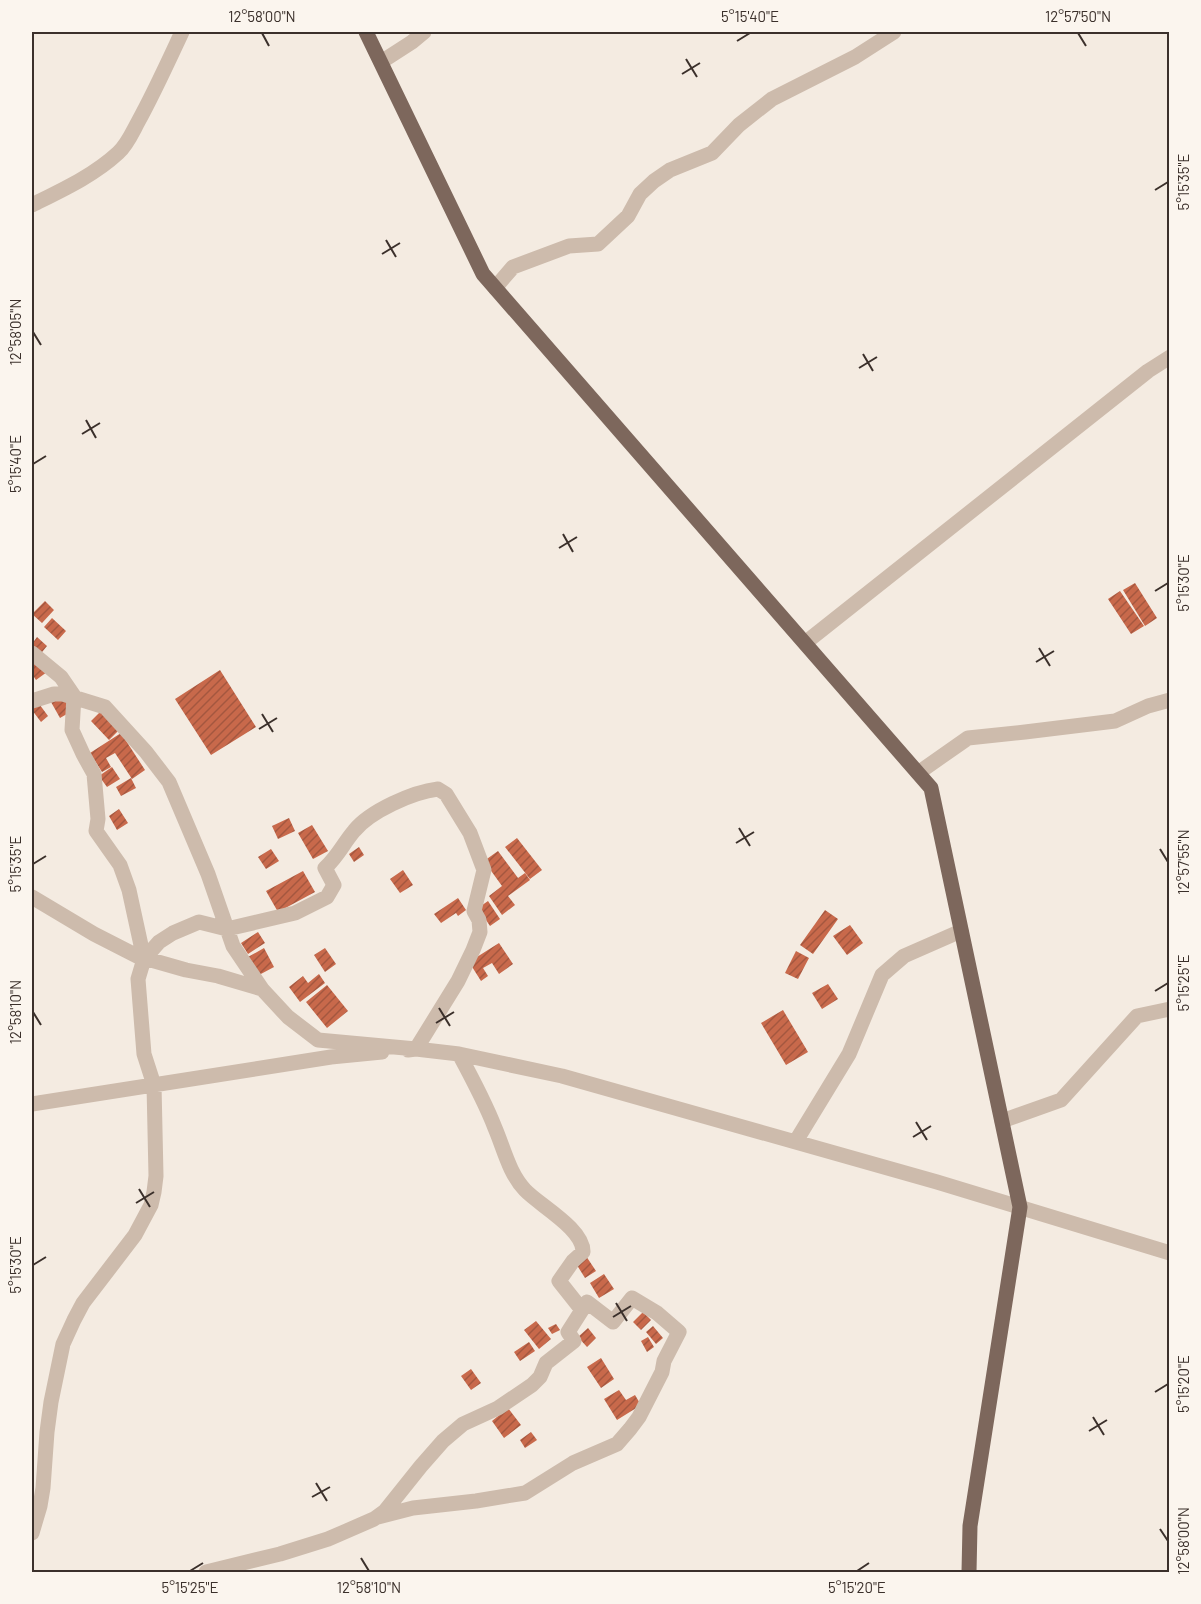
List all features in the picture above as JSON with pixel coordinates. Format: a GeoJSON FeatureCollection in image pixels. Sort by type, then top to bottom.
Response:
{"type":"FeatureCollection","features":[{"type":"Feature","properties":{"kind":"main road"},"geometry":{"type":"LineString","coordinates":[[366,32],[483,274],[931,788],[1020,1207],[970,1526],[969,1572]]}},
{"type":"Feature","properties":{"kind":"street"},"geometry":{"type":"LineString","coordinates":[[32,205],[74,184],[120,152],[146,108],[182,32]]}},
{"type":"Feature","properties":{"kind":"street"},"geometry":{"type":"LineString","coordinates":[[381,62],[424,32]]}},
{"type":"Feature","properties":{"kind":"street"},"geometry":{"type":"LineString","coordinates":[[495,288],[513,267],[569,246],[598,243],[628,216],[640,194],[654,181],[670,170],[712,153],[739,125],[772,99],[855,57],[894,32]]}},
{"type":"Feature","properties":{"kind":"street"},"geometry":{"type":"LineString","coordinates":[[805,643],[1148,371],[1170,357]]}},
{"type":"Feature","properties":{"kind":"street"},"geometry":{"type":"LineString","coordinates":[[32,653],[61,677],[74,696],[72,729],[94,774],[98,819],[96,831],[120,865],[129,890],[144,958],[138,980],[144,1054],[154,1085],[156,1176],[151,1204],[135,1235],[83,1303],[63,1344],[47,1431],[43,1488],[32,1533]]}},
{"type":"Feature","properties":{"kind":"street"},"geometry":{"type":"LineString","coordinates":[[32,701],[54,694],[74,696],[105,707],[146,752],[169,782],[208,874],[233,946],[262,989],[288,1017],[318,1040],[459,1054],[562,1076],[796,1141],[1170,1253]]}},
{"type":"Feature","properties":{"kind":"street"},"geometry":{"type":"LineString","coordinates":[[918,774],[968,738],[1115,721],[1148,706],[1170,700]]}},
{"type":"Feature","properties":{"kind":"street"},"geometry":{"type":"LineString","coordinates":[[144,958],[159,942],[173,933],[200,922],[226,929],[295,913],[327,897],[334,885],[325,868],[337,857],[345,842],[356,829],[381,809],[428,790],[438,789],[446,794],[470,833],[484,870],[474,911],[479,920],[480,932],[458,981],[416,1049]]}},
{"type":"Feature","properties":{"kind":"street"},"geometry":{"type":"LineString","coordinates":[[32,897],[137,957],[262,989]]}},
{"type":"Feature","properties":{"kind":"street"},"geometry":{"type":"LineString","coordinates":[[796,1141],[849,1054],[882,975],[904,956],[961,931]]}},
{"type":"Feature","properties":{"kind":"street"},"geometry":{"type":"LineString","coordinates":[[1002,1121],[1061,1100],[1137,1016],[1170,1010]]}},
{"type":"Feature","properties":{"kind":"street"},"geometry":{"type":"LineString","coordinates":[[32,1104],[330,1057],[416,1049]]}},
{"type":"Feature","properties":{"kind":"street"},"geometry":{"type":"LineString","coordinates":[[459,1054],[481,1094],[515,1176],[539,1203],[561,1218],[576,1234],[583,1247],[583,1252],[573,1261],[559,1281],[582,1310]]}},
{"type":"Feature","properties":{"kind":"street"},"geometry":{"type":"LineString","coordinates":[[206,1572],[280,1554],[328,1539],[374,1519],[413,1508],[525,1493],[573,1463],[617,1444],[639,1417],[679,1332],[657,1313],[632,1298],[613,1322],[588,1302],[568,1332],[574,1341],[546,1363],[540,1377],[509,1402],[463,1424],[443,1441],[385,1511],[374,1519]]}},
{"type":"Feature","properties":{"kind":"building"},"geometry":{"type":"Polygon","coordinates":[[[1135,583],[1157,618],[1145,626],[1123,590],[1135,583]]]}},
{"type":"Feature","properties":{"kind":"building"},"geometry":{"type":"Polygon","coordinates":[[[1120,591],[1144,626],[1131,634],[1108,599],[1120,591]]]}},
{"type":"Feature","properties":{"kind":"building"},"geometry":{"type":"Polygon","coordinates":[[[45,601],[54,610],[42,623],[32,614],[45,601]]]}},
{"type":"Feature","properties":{"kind":"building"},"geometry":{"type":"Polygon","coordinates":[[[52,618],[66,631],[58,640],[44,627],[52,618]]]}},
{"type":"Feature","properties":{"kind":"building"},"geometry":{"type":"Polygon","coordinates":[[[37,637],[47,646],[38,657],[32,650],[32,644],[37,637]]]}},
{"type":"Feature","properties":{"kind":"building"},"geometry":{"type":"Polygon","coordinates":[[[32,659],[47,672],[36,680],[32,674],[32,659]]]}},
{"type":"Feature","properties":{"kind":"building"},"geometry":{"type":"Polygon","coordinates":[[[220,670],[256,727],[211,755],[175,699],[220,670]]]}},
{"type":"Feature","properties":{"kind":"building"},"geometry":{"type":"Polygon","coordinates":[[[63,695],[72,711],[60,718],[51,702],[63,695]]]}},
{"type":"Feature","properties":{"kind":"building"},"geometry":{"type":"Polygon","coordinates":[[[37,701],[48,716],[41,722],[32,710],[32,706],[37,701]]]}},
{"type":"Feature","properties":{"kind":"building"},"geometry":{"type":"Polygon","coordinates":[[[101,711],[119,730],[109,740],[91,721],[101,711]]]}},
{"type":"Feature","properties":{"kind":"building"},"geometry":{"type":"Polygon","coordinates":[[[121,733],[145,770],[132,779],[115,753],[106,758],[111,767],[102,772],[90,753],[121,733]]]}},
{"type":"Feature","properties":{"kind":"building"},"geometry":{"type":"Polygon","coordinates":[[[112,767],[120,779],[107,787],[99,776],[112,767]]]}},
{"type":"Feature","properties":{"kind":"building"},"geometry":{"type":"Polygon","coordinates":[[[131,778],[136,788],[121,796],[116,787],[131,778]]]}},
{"type":"Feature","properties":{"kind":"building"},"geometry":{"type":"Polygon","coordinates":[[[119,809],[128,823],[117,830],[109,816],[119,809]]]}},
{"type":"Feature","properties":{"kind":"building"},"geometry":{"type":"Polygon","coordinates":[[[289,818],[295,831],[278,839],[272,826],[289,818]]]}},
{"type":"Feature","properties":{"kind":"building"},"geometry":{"type":"Polygon","coordinates":[[[312,825],[328,851],[313,859],[298,833],[312,825]]]}},
{"type":"Feature","properties":{"kind":"building"},"geometry":{"type":"Polygon","coordinates":[[[517,838],[542,870],[530,879],[505,847],[517,838]]]}},
{"type":"Feature","properties":{"kind":"building"},"geometry":{"type":"Polygon","coordinates":[[[359,847],[364,855],[354,862],[349,854],[359,847]]]}},
{"type":"Feature","properties":{"kind":"building"},"geometry":{"type":"Polygon","coordinates":[[[271,849],[279,861],[266,869],[258,857],[271,849]]]}},
{"type":"Feature","properties":{"kind":"building"},"geometry":{"type":"Polygon","coordinates":[[[498,851],[518,878],[525,873],[530,880],[508,896],[515,905],[502,915],[489,896],[502,886],[484,861],[498,851]]]}},
{"type":"Feature","properties":{"kind":"building"},"geometry":{"type":"Polygon","coordinates":[[[403,870],[413,885],[400,893],[390,879],[403,870]]]}},
{"type":"Feature","properties":{"kind":"building"},"geometry":{"type":"Polygon","coordinates":[[[303,871],[315,892],[278,912],[266,891],[303,871]]]}},
{"type":"Feature","properties":{"kind":"building"},"geometry":{"type":"Polygon","coordinates":[[[458,898],[466,910],[458,916],[456,913],[441,923],[434,914],[458,898]]]}},
{"type":"Feature","properties":{"kind":"building"},"geometry":{"type":"Polygon","coordinates":[[[488,901],[500,919],[490,926],[478,908],[488,901]]]}},
{"type":"Feature","properties":{"kind":"building"},"geometry":{"type":"Polygon","coordinates":[[[825,910],[838,919],[813,954],[800,945],[825,910]]]}},
{"type":"Feature","properties":{"kind":"building"},"geometry":{"type":"Polygon","coordinates":[[[850,925],[863,943],[847,955],[833,936],[850,925]]]}},
{"type":"Feature","properties":{"kind":"building"},"geometry":{"type":"Polygon","coordinates":[[[258,932],[265,943],[248,954],[241,943],[258,932]]]}},
{"type":"Feature","properties":{"kind":"building"},"geometry":{"type":"Polygon","coordinates":[[[499,943],[513,964],[499,974],[492,963],[483,968],[488,976],[481,981],[469,962],[499,943]]]}},
{"type":"Feature","properties":{"kind":"building"},"geometry":{"type":"Polygon","coordinates":[[[264,948],[274,967],[259,975],[248,957],[264,948]]]}},
{"type":"Feature","properties":{"kind":"building"},"geometry":{"type":"Polygon","coordinates":[[[325,948],[336,964],[325,972],[314,955],[325,948]]]}},
{"type":"Feature","properties":{"kind":"building"},"geometry":{"type":"Polygon","coordinates":[[[796,951],[809,958],[798,979],[785,973],[796,951]]]}},
{"type":"Feature","properties":{"kind":"building"},"geometry":{"type":"Polygon","coordinates":[[[319,974],[325,983],[300,1002],[289,987],[303,976],[308,983],[319,974]]]}},
{"type":"Feature","properties":{"kind":"building"},"geometry":{"type":"Polygon","coordinates":[[[828,984],[838,999],[822,1009],[812,993],[828,984]]]}},
{"type":"Feature","properties":{"kind":"building"},"geometry":{"type":"Polygon","coordinates":[[[327,985],[348,1011],[327,1028],[306,1002],[327,985]]]}},
{"type":"Feature","properties":{"kind":"building"},"geometry":{"type":"Polygon","coordinates":[[[783,1010],[808,1052],[786,1065],[761,1023],[783,1010]]]}},
{"type":"Feature","properties":{"kind":"building"},"geometry":{"type":"Polygon","coordinates":[[[586,1256],[596,1271],[585,1278],[575,1262],[586,1256]]]}},
{"type":"Feature","properties":{"kind":"building"},"geometry":{"type":"Polygon","coordinates":[[[604,1274],[614,1289],[599,1298],[590,1283],[604,1274]]]}},
{"type":"Feature","properties":{"kind":"building"},"geometry":{"type":"Polygon","coordinates":[[[643,1312],[651,1320],[641,1330],[633,1322],[643,1312]]]}},
{"type":"Feature","properties":{"kind":"building"},"geometry":{"type":"Polygon","coordinates":[[[536,1321],[551,1339],[539,1349],[524,1330],[536,1321]]]}},
{"type":"Feature","properties":{"kind":"building"},"geometry":{"type":"Polygon","coordinates":[[[556,1324],[560,1330],[552,1334],[548,1328],[556,1324]]]}},
{"type":"Feature","properties":{"kind":"building"},"geometry":{"type":"Polygon","coordinates":[[[653,1326],[663,1338],[656,1344],[646,1332],[653,1326]]]}},
{"type":"Feature","properties":{"kind":"building"},"geometry":{"type":"Polygon","coordinates":[[[588,1328],[596,1338],[587,1347],[578,1337],[588,1328]]]}},
{"type":"Feature","properties":{"kind":"building"},"geometry":{"type":"Polygon","coordinates":[[[648,1337],[654,1347],[647,1352],[641,1341],[648,1337]]]}},
{"type":"Feature","properties":{"kind":"building"},"geometry":{"type":"Polygon","coordinates":[[[529,1342],[535,1351],[520,1361],[514,1352],[529,1342]]]}},
{"type":"Feature","properties":{"kind":"building"},"geometry":{"type":"Polygon","coordinates":[[[601,1358],[614,1379],[601,1388],[587,1367],[601,1358]]]}},
{"type":"Feature","properties":{"kind":"building"},"geometry":{"type":"Polygon","coordinates":[[[471,1369],[481,1383],[471,1390],[461,1376],[471,1369]]]}},
{"type":"Feature","properties":{"kind":"building"},"geometry":{"type":"Polygon","coordinates":[[[619,1390],[626,1400],[635,1395],[641,1405],[617,1420],[604,1399],[619,1390]]]}},
{"type":"Feature","properties":{"kind":"building"},"geometry":{"type":"Polygon","coordinates":[[[508,1408],[521,1425],[504,1438],[492,1421],[508,1408]]]}},
{"type":"Feature","properties":{"kind":"building"},"geometry":{"type":"Polygon","coordinates":[[[531,1432],[537,1440],[525,1448],[520,1440],[531,1432]]]}}]}
